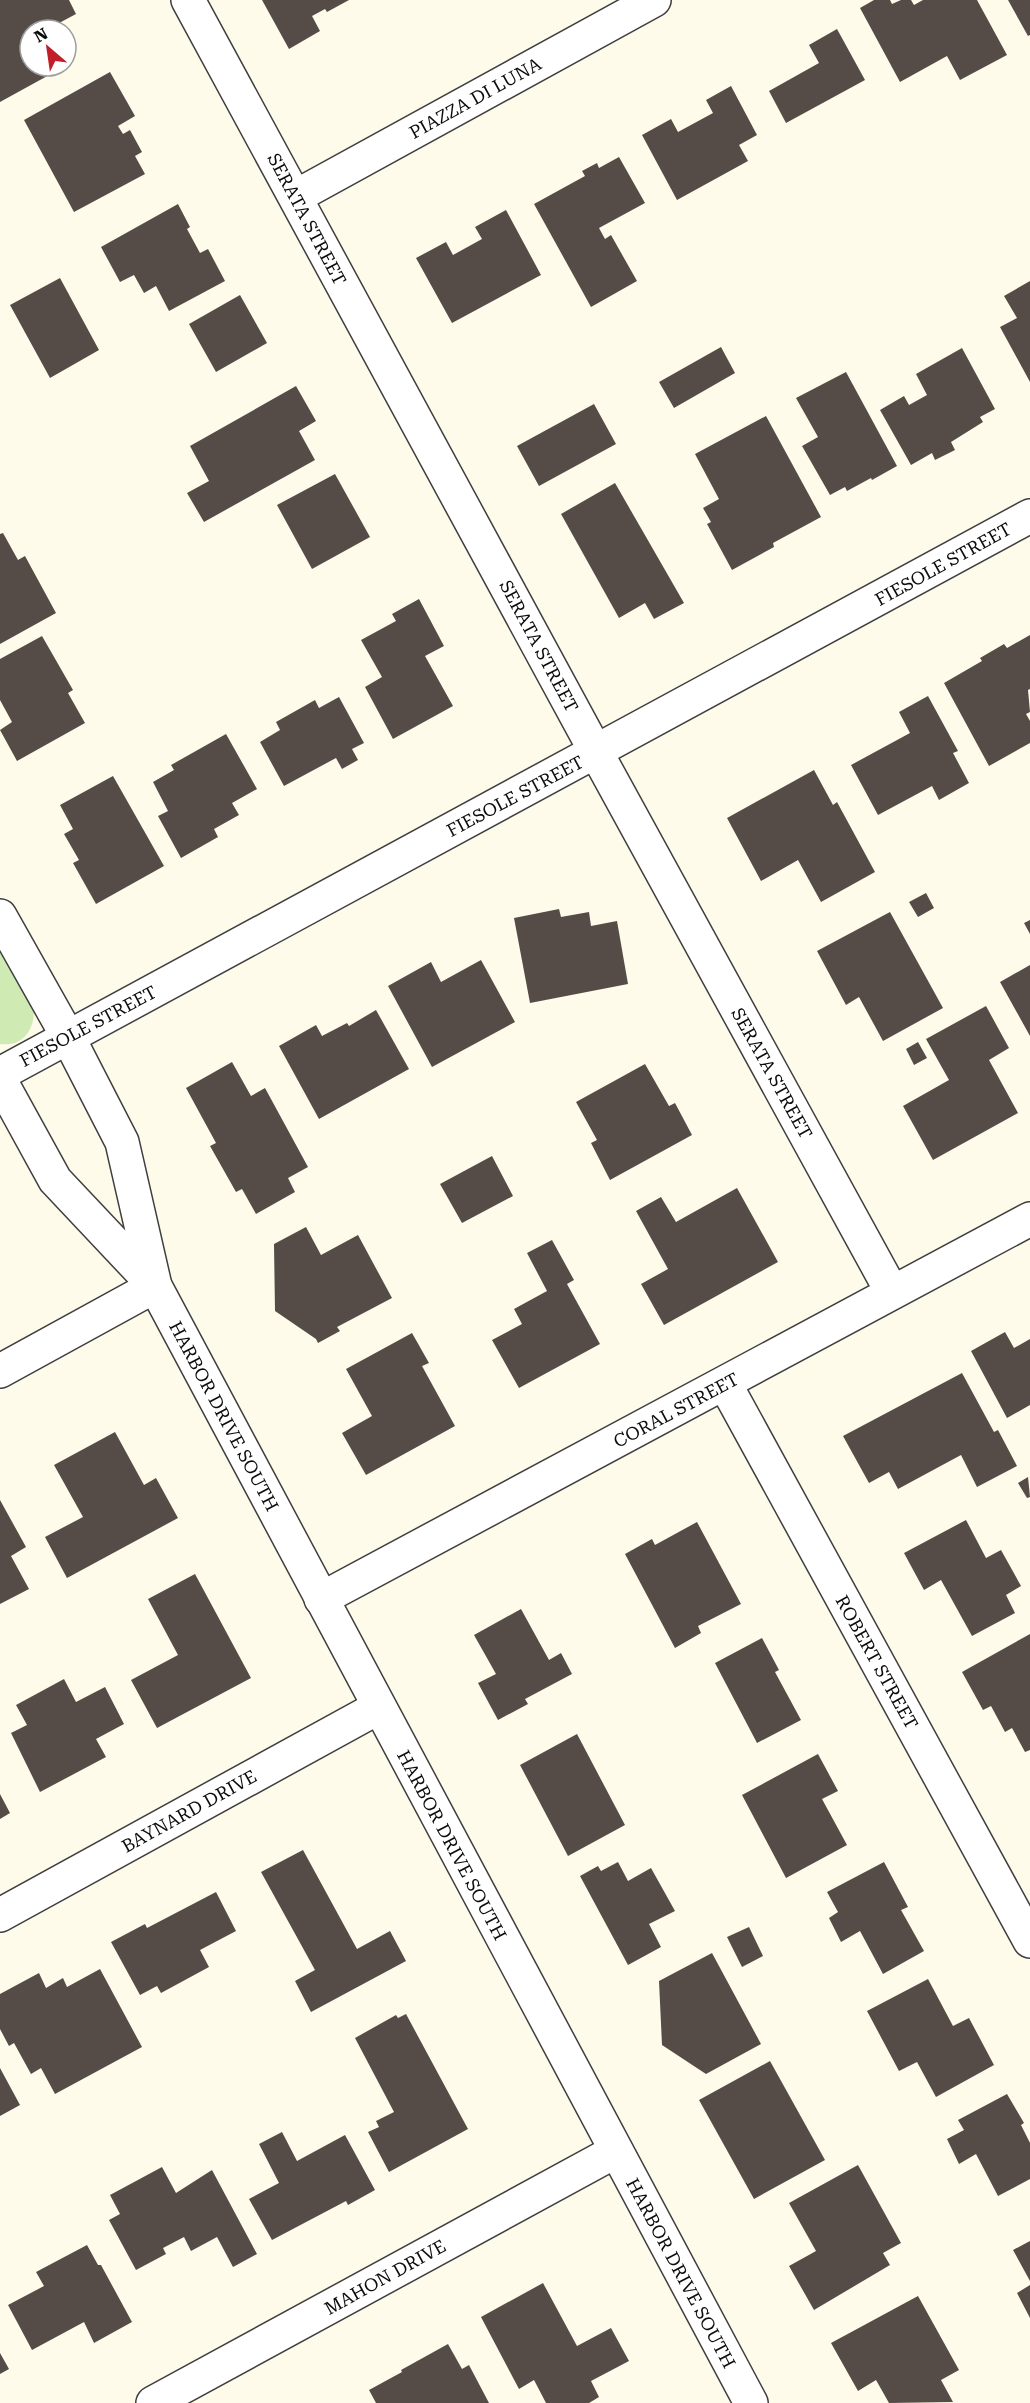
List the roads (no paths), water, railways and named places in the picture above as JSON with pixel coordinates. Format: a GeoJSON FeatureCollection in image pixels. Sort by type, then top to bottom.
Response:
{"type":"FeatureCollection","features":[{"type":"Feature","properties":{"kind":"street","name":"SERATA STREET"},"geometry":{"type":"LineString","coordinates":[[188,0],[892,1292]]}},
{"type":"Feature","properties":{"kind":"street","name":"PIAZZA DI LUNA"},"geometry":{"type":"LineString","coordinates":[[295,197],[654,0]]}},
{"type":"Feature","properties":{"kind":"street","name":"FIESOLE STREET"},"geometry":{"type":"LineString","coordinates":[[0,1074],[1030,516]]}},
{"type":"Feature","properties":{"kind":"street","name":"HARBOR DRIVE SOUTH"},"geometry":{"type":"LineString","coordinates":[[0,916],[68,1037],[122,1142],[155,1286],[751,2403]]}},
{"type":"Feature","properties":{"kind":"street","name":"HARBOR DRIVE SOUTH"},"geometry":{"type":"LineString","coordinates":[[0,1080],[55,1180],[155,1286]]}},
{"type":"Feature","properties":{"kind":"street","name":"CORAL STREET"},"geometry":{"type":"LineString","coordinates":[[321,1599],[1030,1219]]}},
{"type":"Feature","properties":{"kind":"street"},"geometry":{"type":"LineString","coordinates":[[0,1371],[155,1286]]}},
{"type":"Feature","properties":{"kind":"street","name":"ROBERT STREET"},"geometry":{"type":"LineString","coordinates":[[725,1384],[1030,1941]]}},
{"type":"Feature","properties":{"kind":"street","name":"BAYNARD DRIVE"},"geometry":{"type":"LineString","coordinates":[[0,1914],[378,1707]]}},
{"type":"Feature","properties":{"kind":"street","name":"MAHON DRIVE"},"geometry":{"type":"LineString","coordinates":[[153,2403],[616,2151]]}}]}
